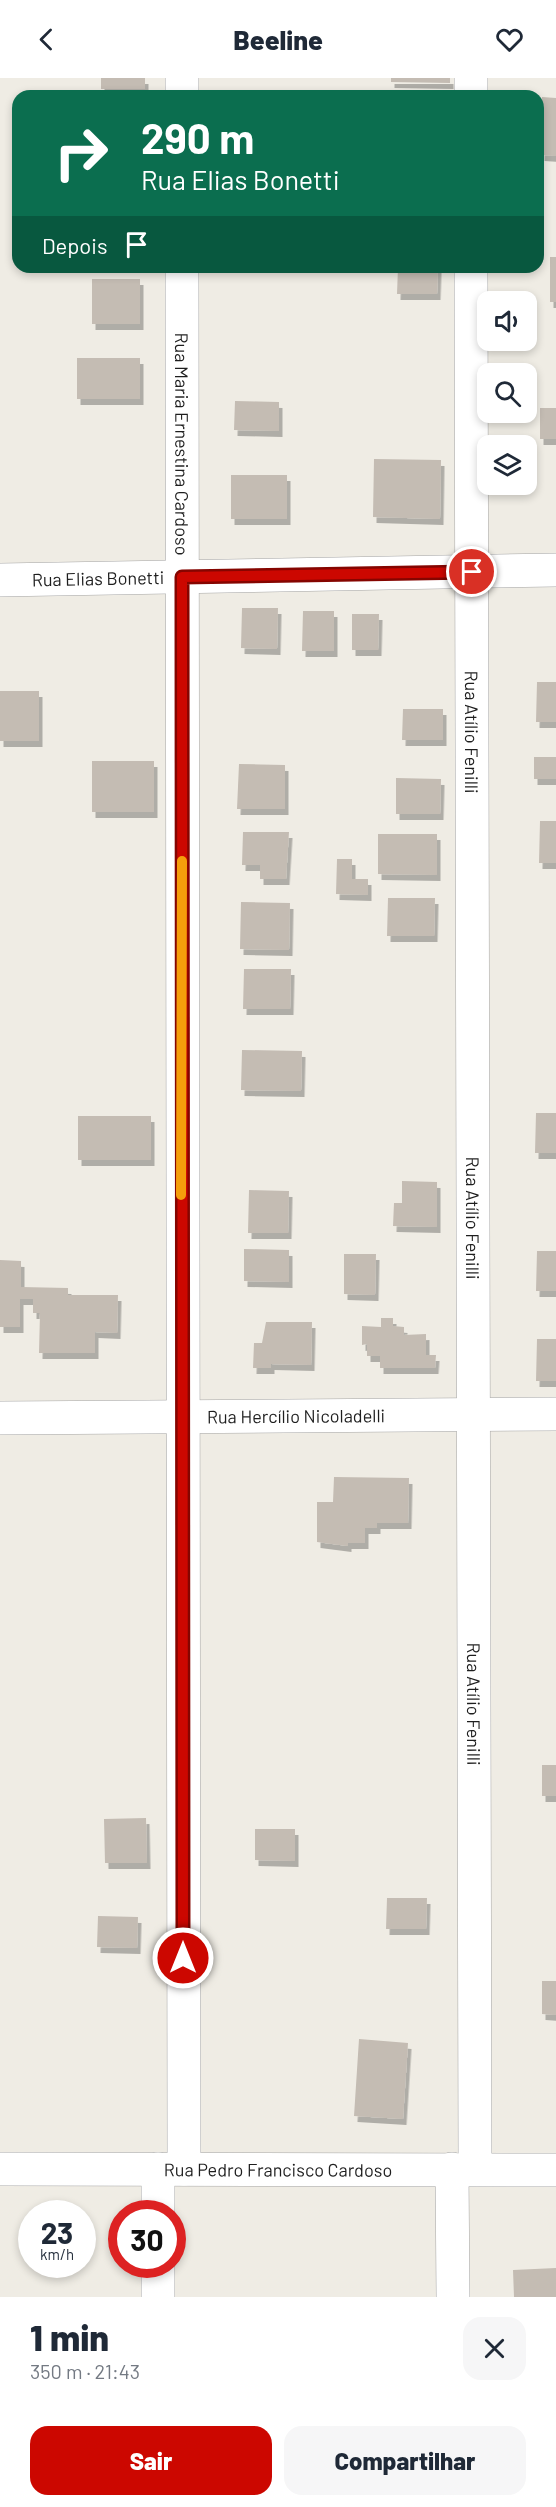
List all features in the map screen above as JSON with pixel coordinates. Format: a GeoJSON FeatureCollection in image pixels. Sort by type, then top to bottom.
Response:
{"type":"FeatureCollection","features":[{"type":"Feature","properties":{"kind":"street","name":"Rua Maria Ernestina Cardoso"},"geometry":{"type":"LineString","coordinates":[[162,2200],[171,2169],[181,1417],[182,273]]}},
{"type":"Feature","properties":{"kind":"street","name":"Rua Atílio Fenilli"},"geometry":{"type":"LineString","coordinates":[[453,2297],[463,2169],[473,1414],[471,273]]}},
{"type":"Feature","properties":{"kind":"street","name":"Rua Elias Bonetti"},"geometry":{"type":"LineString","coordinates":[[0,580],[556,570]]}},
{"type":"Feature","properties":{"kind":"street","name":"Rua Hercílio Nicoladelli"},"geometry":{"type":"LineString","coordinates":[[0,1418],[556,1414]]}},
{"type":"Feature","properties":{"kind":"street","name":"Rua Pedro Francisco Cardoso"},"geometry":{"type":"LineString","coordinates":[[0,2169],[556,2170]]}},
{"type":"Feature","properties":{"kind":"street"},"geometry":{"type":"LineString","coordinates":[[158,2278],[158,2297]]}},
{"type":"Feature","properties":{"kind":"building"},"geometry":{"type":"Polygon","coordinates":[[[101,78],[145,78],[145,89],[101,89],[101,78]]]}},
{"type":"Feature","properties":{"kind":"building"},"geometry":{"type":"Polygon","coordinates":[[[391,78],[450,78],[450,83],[391,82],[391,78]]]}},
{"type":"Feature","properties":{"kind":"building"},"geometry":{"type":"Polygon","coordinates":[[[544,97],[556,98],[556,156],[544,155],[544,97]]]}},
{"type":"Feature","properties":{"kind":"building"},"geometry":{"type":"Polygon","coordinates":[[[550,257],[556,257],[556,302],[550,302],[550,257]]]}},
{"type":"Feature","properties":{"kind":"building"},"geometry":{"type":"Polygon","coordinates":[[[398,273],[438,273],[437,294],[397,294],[398,273]]]}},
{"type":"Feature","properties":{"kind":"building"},"geometry":{"type":"Polygon","coordinates":[[[92,279],[140,279],[140,324],[92,324],[92,279]]]}},
{"type":"Feature","properties":{"kind":"building"},"geometry":{"type":"Polygon","coordinates":[[[77,358],[140,358],[140,399],[77,399],[77,358]]]}},
{"type":"Feature","properties":{"kind":"building"},"geometry":{"type":"Polygon","coordinates":[[[235,401],[279,402],[279,431],[234,430],[235,401]]]}},
{"type":"Feature","properties":{"kind":"building"},"geometry":{"type":"Polygon","coordinates":[[[540,408],[556,408],[556,439],[540,439],[540,408]]]}},
{"type":"Feature","properties":{"kind":"building"},"geometry":{"type":"Polygon","coordinates":[[[374,459],[441,460],[440,519],[373,517],[374,459]]]}},
{"type":"Feature","properties":{"kind":"building"},"geometry":{"type":"Polygon","coordinates":[[[231,475],[287,475],[287,519],[231,519],[231,475]]]}},
{"type":"Feature","properties":{"kind":"building"},"geometry":{"type":"Polygon","coordinates":[[[242,608],[278,608],[277,649],[241,648],[242,608]]]}},
{"type":"Feature","properties":{"kind":"building"},"geometry":{"type":"Polygon","coordinates":[[[303,611],[334,611],[334,651],[302,651],[303,611]]]}},
{"type":"Feature","properties":{"kind":"building"},"geometry":{"type":"Polygon","coordinates":[[[352,614],[379,614],[378,650],[352,650],[352,614]]]}},
{"type":"Feature","properties":{"kind":"building"},"geometry":{"type":"Polygon","coordinates":[[[537,682],[556,682],[556,722],[536,722],[537,682]]]}},
{"type":"Feature","properties":{"kind":"building"},"geometry":{"type":"Polygon","coordinates":[[[0,691],[39,691],[39,741],[0,741],[0,691]]]}},
{"type":"Feature","properties":{"kind":"building"},"geometry":{"type":"Polygon","coordinates":[[[403,709],[443,709],[443,740],[402,740],[403,709]]]}},
{"type":"Feature","properties":{"kind":"building"},"geometry":{"type":"Polygon","coordinates":[[[534,757],[556,757],[556,779],[534,779],[534,757]]]}},
{"type":"Feature","properties":{"kind":"building"},"geometry":{"type":"Polygon","coordinates":[[[92,761],[154,761],[154,812],[92,812],[92,761]]]}},
{"type":"Feature","properties":{"kind":"building"},"geometry":{"type":"Polygon","coordinates":[[[239,764],[285,765],[285,809],[237,809],[239,764]]]}},
{"type":"Feature","properties":{"kind":"building"},"geometry":{"type":"Polygon","coordinates":[[[396,778],[441,779],[440,814],[396,814],[396,778]]]}},
{"type":"Feature","properties":{"kind":"building"},"geometry":{"type":"Polygon","coordinates":[[[540,821],[556,821],[556,863],[539,863],[540,821]]]}},
{"type":"Feature","properties":{"kind":"building"},"geometry":{"type":"Polygon","coordinates":[[[243,832],[289,832],[286,879],[260,879],[260,865],[242,865],[243,832]]]}},
{"type":"Feature","properties":{"kind":"building"},"geometry":{"type":"Polygon","coordinates":[[[378,834],[437,834],[437,875],[378,874],[378,834]]]}},
{"type":"Feature","properties":{"kind":"building"},"geometry":{"type":"Polygon","coordinates":[[[337,859],[352,859],[352,879],[368,879],[368,895],[336,894],[337,859]]]}},
{"type":"Feature","properties":{"kind":"building"},"geometry":{"type":"Polygon","coordinates":[[[388,898],[435,898],[434,936],[387,936],[388,898]]]}},
{"type":"Feature","properties":{"kind":"building"},"geometry":{"type":"Polygon","coordinates":[[[241,902],[290,903],[289,950],[240,949],[241,902]]]}},
{"type":"Feature","properties":{"kind":"building"},"geometry":{"type":"Polygon","coordinates":[[[244,969],[291,969],[290,1009],[243,1009],[244,969]]]}},
{"type":"Feature","properties":{"kind":"building"},"geometry":{"type":"Polygon","coordinates":[[[242,1050],[302,1051],[301,1091],[241,1090],[242,1050]]]}},
{"type":"Feature","properties":{"kind":"building"},"geometry":{"type":"Polygon","coordinates":[[[536,1113],[556,1113],[556,1153],[535,1153],[536,1113]]]}},
{"type":"Feature","properties":{"kind":"building"},"geometry":{"type":"Polygon","coordinates":[[[78,1116],[151,1116],[151,1160],[78,1160],[78,1116]]]}},
{"type":"Feature","properties":{"kind":"building"},"geometry":{"type":"Polygon","coordinates":[[[402,1181],[437,1182],[437,1227],[393,1226],[394,1203],[402,1203],[402,1181]]]}},
{"type":"Feature","properties":{"kind":"building"},"geometry":{"type":"Polygon","coordinates":[[[249,1190],[289,1191],[288,1233],[248,1233],[249,1190]]]}},
{"type":"Feature","properties":{"kind":"building"},"geometry":{"type":"Polygon","coordinates":[[[244,1249],[289,1250],[289,1282],[244,1281],[244,1249]]]}},
{"type":"Feature","properties":{"kind":"building"},"geometry":{"type":"Polygon","coordinates":[[[537,1251],[556,1251],[556,1291],[536,1291],[537,1251]]]}},
{"type":"Feature","properties":{"kind":"building"},"geometry":{"type":"Polygon","coordinates":[[[344,1254],[376,1254],[375,1295],[344,1294],[344,1254]]]}},
{"type":"Feature","properties":{"kind":"building"},"geometry":{"type":"Polygon","coordinates":[[[0,1260],[21,1261],[21,1287],[68,1288],[68,1295],[118,1295],[117,1333],[95,1332],[95,1353],[39,1353],[40,1313],[33,1313],[33,1299],[20,1299],[20,1327],[0,1327],[0,1260]]]}},
{"type":"Feature","properties":{"kind":"building"},"geometry":{"type":"Polygon","coordinates":[[[381,1318],[393,1318],[393,1326],[404,1327],[404,1335],[426,1334],[426,1355],[436,1355],[435,1368],[380,1368],[380,1356],[367,1356],[367,1344],[362,1345],[362,1326],[381,1327],[381,1318]]]}},
{"type":"Feature","properties":{"kind":"building"},"geometry":{"type":"Polygon","coordinates":[[[266,1322],[312,1322],[311,1365],[271,1364],[271,1368],[253,1368],[254,1343],[262,1343],[266,1322]]]}},
{"type":"Feature","properties":{"kind":"building"},"geometry":{"type":"Polygon","coordinates":[[[537,1339],[556,1339],[556,1381],[536,1381],[537,1339]]]}},
{"type":"Feature","properties":{"kind":"building"},"geometry":{"type":"Polygon","coordinates":[[[334,1477],[409,1478],[408,1523],[377,1523],[377,1528],[365,1528],[365,1543],[348,1543],[348,1546],[317,1542],[317,1502],[333,1502],[334,1477]]]}},
{"type":"Feature","properties":{"kind":"building"},"geometry":{"type":"Polygon","coordinates":[[[542,1765],[556,1765],[556,1796],[542,1796],[542,1765]]]}},
{"type":"Feature","properties":{"kind":"building"},"geometry":{"type":"Polygon","coordinates":[[[146,1818],[147,1863],[105,1863],[104,1819],[146,1818]]]}},
{"type":"Feature","properties":{"kind":"building"},"geometry":{"type":"Polygon","coordinates":[[[255,1829],[295,1829],[295,1861],[255,1860],[255,1829]]]}},
{"type":"Feature","properties":{"kind":"building"},"geometry":{"type":"Polygon","coordinates":[[[387,1898],[427,1898],[426,1929],[386,1929],[387,1898]]]}},
{"type":"Feature","properties":{"kind":"building"},"geometry":{"type":"Polygon","coordinates":[[[98,1916],[138,1917],[137,1948],[97,1947],[98,1916]]]}},
{"type":"Feature","properties":{"kind":"building"},"geometry":{"type":"Polygon","coordinates":[[[542,1981],[556,1981],[556,2015],[542,2014],[542,1981]]]}},
{"type":"Feature","properties":{"kind":"building"},"geometry":{"type":"Polygon","coordinates":[[[359,2039],[408,2043],[403,2119],[354,2116],[359,2039]]]}},
{"type":"Feature","properties":{"kind":"building"},"geometry":{"type":"Polygon","coordinates":[[[556,2268],[556,2297],[514,2297],[513,2270],[556,2268]]]}},
{"type":"Feature","properties":{"kind":"slow traffic"},"geometry":{"type":"LineString","coordinates":[[181,1195],[182,861]]}},
{"type":"Feature","properties":{"kind":"route"},"geometry":{"type":"LineString","coordinates":[[183,1958],[182,577],[472,572]]}}]}
